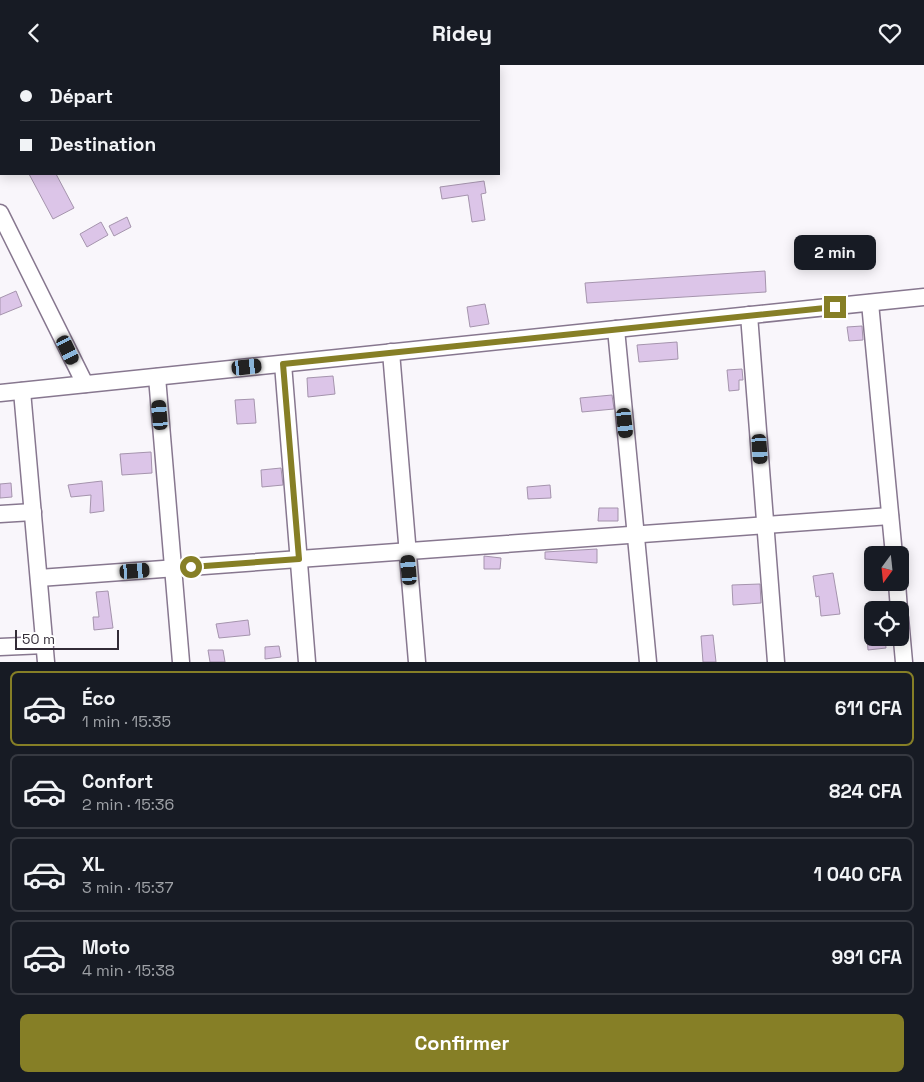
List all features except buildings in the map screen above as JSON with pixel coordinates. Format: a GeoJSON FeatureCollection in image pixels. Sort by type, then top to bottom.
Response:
{"type":"FeatureCollection","features":[{"type":"Feature","properties":{"kind":"street"},"geometry":{"type":"LineString","coordinates":[[0,213],[85,384]]}},
{"type":"Feature","properties":{"kind":"street"},"geometry":{"type":"LineString","coordinates":[[0,393],[924,297]]}},
{"type":"Feature","properties":{"kind":"street"},"geometry":{"type":"LineString","coordinates":[[870,303],[893,546]]}},
{"type":"Feature","properties":{"kind":"street"},"geometry":{"type":"LineString","coordinates":[[749,315],[776,662]]}},
{"type":"Feature","properties":{"kind":"street"},"geometry":{"type":"LineString","coordinates":[[616,329],[648,662]]}},
{"type":"Feature","properties":{"kind":"street"},"geometry":{"type":"LineString","coordinates":[[391,352],[417,662]]}},
{"type":"Feature","properties":{"kind":"street"},"geometry":{"type":"LineString","coordinates":[[283,364],[307,662]]}},
{"type":"Feature","properties":{"kind":"street"},"geometry":{"type":"LineString","coordinates":[[157,377],[181,662]]}},
{"type":"Feature","properties":{"kind":"street"},"geometry":{"type":"LineString","coordinates":[[22,391],[46,662]]}},
{"type":"Feature","properties":{"kind":"street"},"geometry":{"type":"LineString","coordinates":[[0,514],[33,512]]}},
{"type":"Feature","properties":{"kind":"street"},"geometry":{"type":"LineString","coordinates":[[39,578],[890,516]]}},
{"type":"Feature","properties":{"kind":"street"},"geometry":{"type":"LineString","coordinates":[[0,647],[45,645]]}},
{"type":"Feature","properties":{"kind":"street"},"geometry":{"type":"LineString","coordinates":[[903,646],[904,662]]}},
{"type":"Feature","properties":{"kind":"route"},"geometry":{"type":"LineString","coordinates":[[191,567],[299,559],[283,364],[835,307]]}}]}
